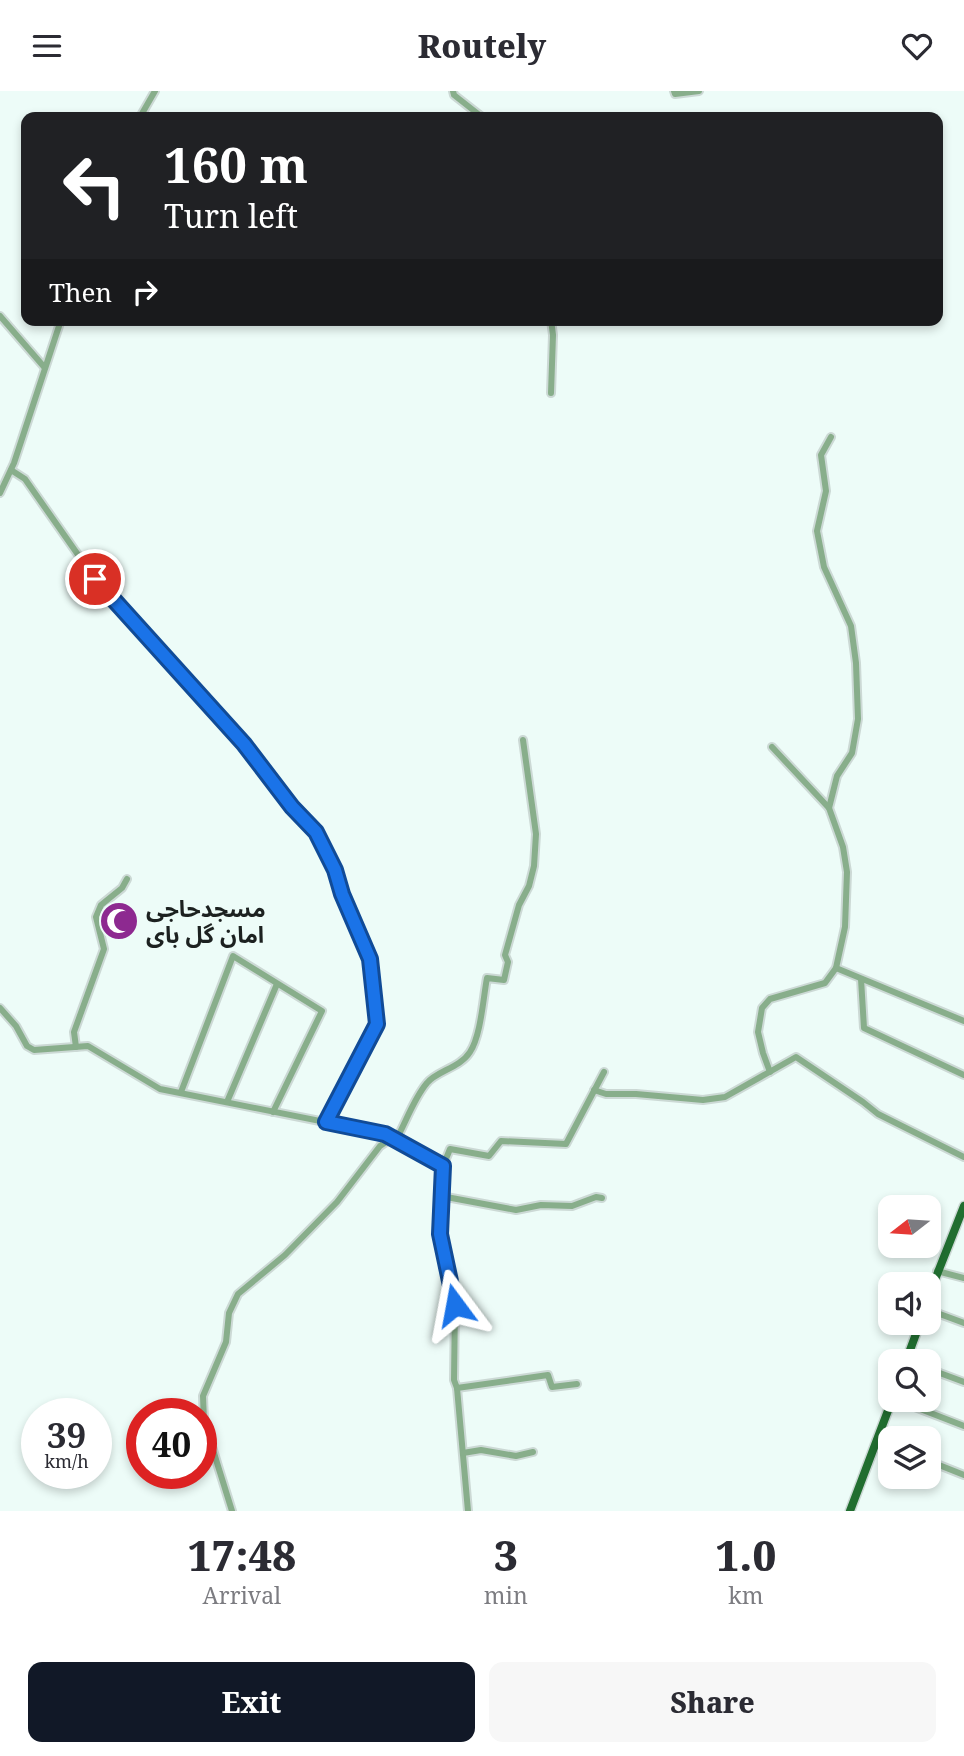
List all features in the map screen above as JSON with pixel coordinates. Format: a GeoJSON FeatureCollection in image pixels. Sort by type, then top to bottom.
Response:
{"type":"FeatureCollection","features":[{"type":"Feature","properties":{"kind":"main road"},"geometry":{"type":"LineString","coordinates":[[937,1271],[964,1206]]}},
{"type":"Feature","properties":{"kind":"main road"},"geometry":{"type":"LineString","coordinates":[[850,1511],[889,1412]]}},
{"type":"Feature","properties":{"kind":"street"},"geometry":{"type":"LineString","coordinates":[[143,112],[155,91]]}},
{"type":"Feature","properties":{"kind":"street"},"geometry":{"type":"LineString","coordinates":[[453,91],[454,95],[476,112]]}},
{"type":"Feature","properties":{"kind":"street"},"geometry":{"type":"LineString","coordinates":[[674,91],[675,94],[699,91]]}},
{"type":"Feature","properties":{"kind":"street"},"geometry":{"type":"LineString","coordinates":[[0,316],[45,368]]}},
{"type":"Feature","properties":{"kind":"street"},"geometry":{"type":"LineString","coordinates":[[0,493],[11,470],[59,326]]}},
{"type":"Feature","properties":{"kind":"street"},"geometry":{"type":"LineString","coordinates":[[551,393],[552,326]]}},
{"type":"Feature","properties":{"kind":"street"},"geometry":{"type":"LineString","coordinates":[[828,808],[837,776],[852,753],[858,719],[856,663],[851,626],[824,567],[817,531],[826,491],[821,456],[831,437]]}},
{"type":"Feature","properties":{"kind":"street"},"geometry":{"type":"LineString","coordinates":[[11,470],[24,479],[95,579],[244,744],[292,807],[316,832],[335,870],[342,894],[370,959],[377,1024],[326,1122]]}},
{"type":"Feature","properties":{"kind":"street"},"geometry":{"type":"LineString","coordinates":[[232,1511],[204,1421],[203,1396],[226,1342],[229,1313],[238,1294],[285,1255],[337,1202],[380,1146],[394,1139],[427,1082],[436,1075],[447,1072],[469,1053],[475,1040],[487,978],[504,980],[508,962],[505,955],[519,905],[529,886],[534,866],[536,834],[523,740]]}},
{"type":"Feature","properties":{"kind":"street"},"geometry":{"type":"LineString","coordinates":[[770,1072],[758,1032],[762,1008],[770,999],[825,983],[836,968],[845,927],[847,872],[843,847],[828,808],[772,747]]}},
{"type":"Feature","properties":{"kind":"street"},"geometry":{"type":"LineString","coordinates":[[76,1047],[74,1032],[104,949],[96,917],[101,905],[122,888],[127,879]]}},
{"type":"Feature","properties":{"kind":"street"},"geometry":{"type":"LineString","coordinates":[[181,1092],[233,956],[322,1011],[273,1112]]}},
{"type":"Feature","properties":{"kind":"street"},"geometry":{"type":"LineString","coordinates":[[836,968],[964,1021]]}},
{"type":"Feature","properties":{"kind":"street"},"geometry":{"type":"LineString","coordinates":[[861,979],[864,1028],[964,1075]]}},
{"type":"Feature","properties":{"kind":"street"},"geometry":{"type":"LineString","coordinates":[[228,1102],[277,984]]}},
{"type":"Feature","properties":{"kind":"street"},"geometry":{"type":"LineString","coordinates":[[0,1007],[16,1025],[27,1046],[34,1049],[88,1046],[160,1089],[385,1134],[443,1166]]}},
{"type":"Feature","properties":{"kind":"street"},"geometry":{"type":"LineString","coordinates":[[594,1090],[606,1094],[703,1100],[725,1097],[796,1057],[878,1114],[964,1157]]}},
{"type":"Feature","properties":{"kind":"street"},"geometry":{"type":"LineString","coordinates":[[468,1511],[457,1388],[454,1380],[455,1305],[440,1234],[443,1166],[450,1149],[489,1156],[501,1141],[566,1143],[604,1072]]}},
{"type":"Feature","properties":{"kind":"street"},"geometry":{"type":"LineString","coordinates":[[441,1196],[516,1210],[541,1205],[572,1206],[596,1197],[602,1198]]}},
{"type":"Feature","properties":{"kind":"street"},"geometry":{"type":"LineString","coordinates":[[937,1271],[964,1278]]}},
{"type":"Feature","properties":{"kind":"street"},"geometry":{"type":"LineString","coordinates":[[941,1314],[964,1323]]}},
{"type":"Feature","properties":{"kind":"street"},"geometry":{"type":"LineString","coordinates":[[941,1373],[964,1382]]}},
{"type":"Feature","properties":{"kind":"street"},"geometry":{"type":"LineString","coordinates":[[457,1388],[548,1375],[552,1387],[577,1384]]}},
{"type":"Feature","properties":{"kind":"street"},"geometry":{"type":"LineString","coordinates":[[926,1412],[964,1426]]}},
{"type":"Feature","properties":{"kind":"street"},"geometry":{"type":"LineString","coordinates":[[463,1453],[481,1450],[516,1456],[533,1452]]}},
{"type":"Feature","properties":{"kind":"street"},"geometry":{"type":"LineString","coordinates":[[941,1466],[964,1475]]}},
{"type":"Feature","properties":{"kind":"place","name":"مسجدحاجی امان گل بای"},"geometry":{"type":"Point","coordinates":[119,921]}},
{"type":"Feature","properties":{"kind":"route"},"geometry":{"type":"LineString","coordinates":[[95,579],[244,744],[292,807],[316,832],[335,870],[342,894],[370,959],[377,1024],[326,1122],[385,1134],[443,1166],[440,1234],[455,1305]]}}]}
